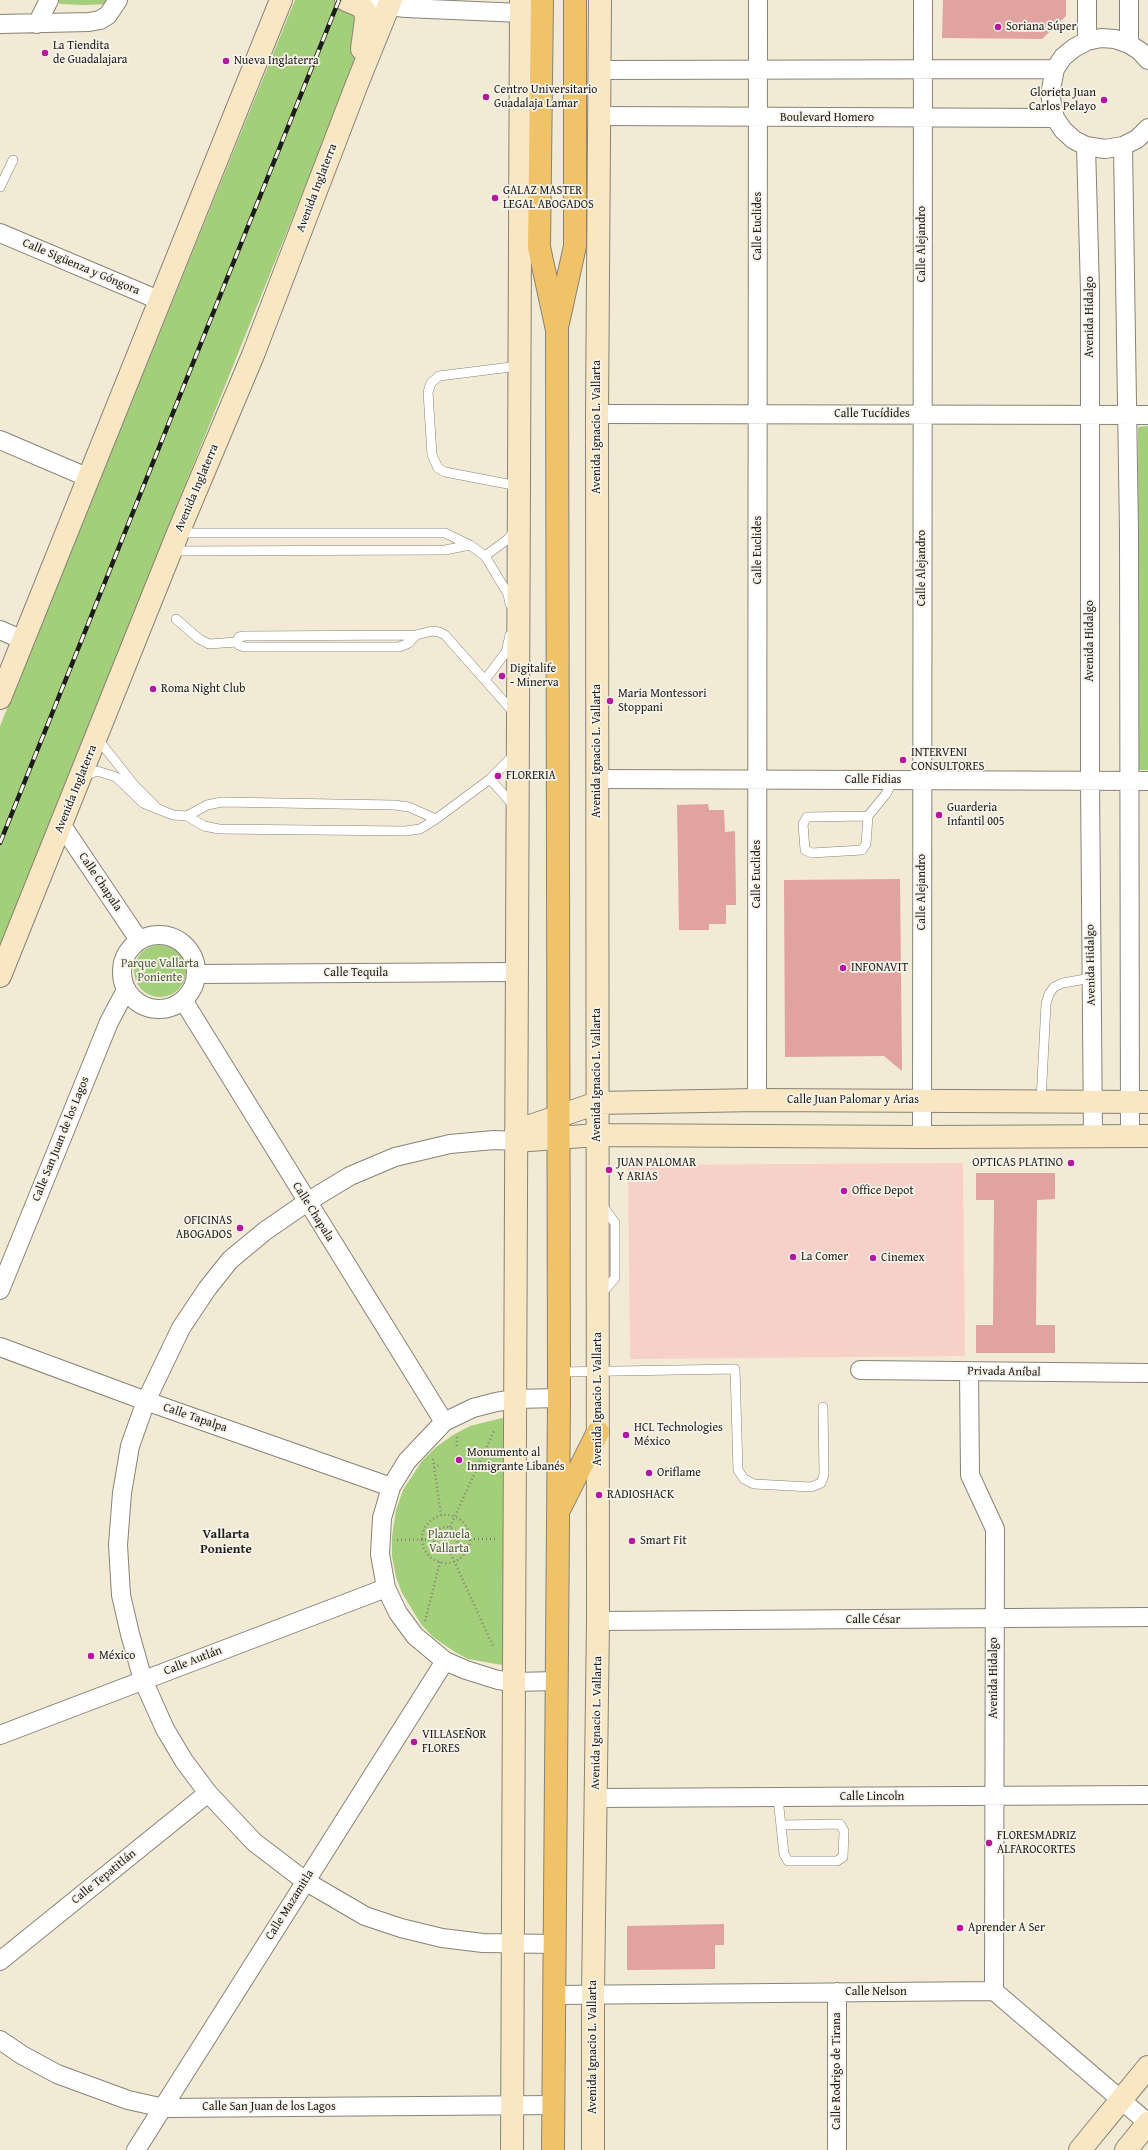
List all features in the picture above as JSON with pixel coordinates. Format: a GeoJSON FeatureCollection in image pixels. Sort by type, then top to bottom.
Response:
{"type":"FeatureCollection","features":[{"type":"Feature","properties":{"kind":"main road"},"geometry":{"type":"LineString","coordinates":[[542,0],[539,247],[557,330],[559,1398],[553,2150]]}},
{"type":"Feature","properties":{"kind":"main road"},"geometry":{"type":"LineString","coordinates":[[557,330],[575,246],[575,0]]}},
{"type":"Feature","properties":{"kind":"main road"},"geometry":{"type":"LineString","coordinates":[[558,1510],[598,1432]]}},
{"type":"Feature","properties":{"kind":"street"},"geometry":{"type":"LineString","coordinates":[[37,24],[49,0]]}},
{"type":"Feature","properties":{"kind":"street"},"geometry":{"type":"LineString","coordinates":[[0,24],[89,22],[100,20],[108,14],[118,0]]}},
{"type":"Feature","properties":{"kind":"street"},"geometry":{"type":"LineString","coordinates":[[0,698],[281,0]]}},
{"type":"Feature","properties":{"kind":"street"},"geometry":{"type":"LineString","coordinates":[[270,28],[293,0]]}},
{"type":"Feature","properties":{"kind":"street"},"geometry":{"type":"LineString","coordinates":[[346,0],[360,6],[365,11],[366,19],[357,84]]}},
{"type":"Feature","properties":{"kind":"street","name":"Avenida Ignacio L. Vallarta"},"geometry":{"type":"LineString","coordinates":[[593,2150],[593,1994],[598,1621],[598,1298],[596,1103],[597,414],[600,0]]}},
{"type":"Feature","properties":{"kind":"street","name":"Calle Euclides"},"geometry":{"type":"LineString","coordinates":[[757,1100],[758,0]]}},
{"type":"Feature","properties":{"kind":"street","name":"Calle Alejandro"},"geometry":{"type":"LineString","coordinates":[[922,0],[922,1137]]}},
{"type":"Feature","properties":{"kind":"street"},"geometry":{"type":"LineString","coordinates":[[1087,0],[1087,41]]}},
{"type":"Feature","properties":{"kind":"street"},"geometry":{"type":"LineString","coordinates":[[1129,0],[1129,44]]}},
{"type":"Feature","properties":{"kind":"street"},"geometry":{"type":"LineString","coordinates":[[386,2],[521,7],[512,2150]]}},
{"type":"Feature","properties":{"kind":"street","name":"Avenida Inglaterra"},"geometry":{"type":"LineString","coordinates":[[0,976],[174,542],[253,355],[357,84],[386,2]]}},
{"type":"Feature","properties":{"kind":"street"},"geometry":{"type":"LineString","coordinates":[[1148,60],[1140,51],[1129,44],[1115,39],[1101,38],[1087,41],[1074,48],[1063,57],[1055,69],[1050,94],[1055,118],[1063,130],[1074,140],[1086,146],[1104,149],[1123,146],[1137,139],[1148,128]]}},
{"type":"Feature","properties":{"kind":"street"},"geometry":{"type":"LineString","coordinates":[[599,70],[1055,69]]}},
{"type":"Feature","properties":{"kind":"street","name":"Boulevard Homero"},"geometry":{"type":"LineString","coordinates":[[599,116],[1055,118]]}},
{"type":"Feature","properties":{"kind":"street","name":"Avenida Hidalgo"},"geometry":{"type":"LineString","coordinates":[[1086,146],[1090,291],[1090,781],[1093,1136]]}},
{"type":"Feature","properties":{"kind":"street"},"geometry":{"type":"LineString","coordinates":[[555,1944],[484,1943],[448,1938],[401,1928],[365,1916],[305,1881],[254,1842],[208,1793],[184,1762],[165,1729],[144,1680],[130,1634],[121,1595],[118,1545],[122,1493],[130,1446],[146,1401],[181,1328],[207,1289],[230,1260],[265,1231],[307,1202],[350,1176],[395,1157],[450,1144],[494,1140],[516,1136],[559,1138],[596,1134],[922,1137],[1139,1136],[1129,781],[1128,414],[1123,146]]}},
{"type":"Feature","properties":{"kind":"street","name":"Calle Sigüenza y Góngora"},"geometry":{"type":"LineString","coordinates":[[0,233],[161,300]]}},
{"type":"Feature","properties":{"kind":"street","name":"Calle Tucídides"},"geometry":{"type":"LineString","coordinates":[[597,414],[1148,415]]}},
{"type":"Feature","properties":{"kind":"street"},"geometry":{"type":"LineString","coordinates":[[0,440],[89,478]]}},
{"type":"Feature","properties":{"kind":"street"},"geometry":{"type":"LineString","coordinates":[[0,630],[23,640]]}},
{"type":"Feature","properties":{"kind":"street","name":"Calle Fidias"},"geometry":{"type":"LineString","coordinates":[[597,779],[1148,781]]}},
{"type":"Feature","properties":{"kind":"street","name":"Calle Chapala"},"geometry":{"type":"LineString","coordinates":[[61,824],[139,940]]}},
{"type":"Feature","properties":{"kind":"street"},"geometry":{"type":"LineString","coordinates":[[161,934],[172,937],[182,943],[190,952],[195,963],[196,974],[189,993],[183,1000],[168,1008],[152,1009],[141,1005],[132,999],[126,990],[122,979],[123,962],[130,947],[139,940],[161,934]]}},
{"type":"Feature","properties":{"kind":"street","name":"Calle Tequila"},"geometry":{"type":"LineString","coordinates":[[196,974],[516,972]]}},
{"type":"Feature","properties":{"kind":"street","name":"Calle San Juan de los Lagos"},"geometry":{"type":"LineString","coordinates":[[0,1290],[109,1022],[126,990]]}},
{"type":"Feature","properties":{"kind":"street","name":"Calle Chapala"},"geometry":{"type":"LineString","coordinates":[[183,1000],[444,1422]]}},
{"type":"Feature","properties":{"kind":"street","name":"Calle Juan Palomar y Arias"},"geometry":{"type":"LineString","coordinates":[[516,1136],[559,1115],[596,1103],[757,1100],[1139,1102]]}},
{"type":"Feature","properties":{"kind":"street","name":"Calle Tapalpa"},"geometry":{"type":"LineString","coordinates":[[0,1346],[146,1401],[391,1488]]}},
{"type":"Feature","properties":{"kind":"street","name":"Privada Aníbal"},"geometry":{"type":"LineString","coordinates":[[860,1370],[1148,1373]]}},
{"type":"Feature","properties":{"kind":"street","name":"Avenida Hidalgo"},"geometry":{"type":"LineString","coordinates":[[969,1371],[970,1475],[995,1528],[994,1991]]}},
{"type":"Feature","properties":{"kind":"street"},"geometry":{"type":"LineString","coordinates":[[557,1681],[514,1682],[483,1676],[445,1660],[415,1636],[398,1613],[386,1588],[380,1554],[382,1518],[391,1488],[407,1461],[444,1422],[473,1408],[515,1399],[559,1398]]}},
{"type":"Feature","properties":{"kind":"street","name":"Calle Autlán"},"geometry":{"type":"LineString","coordinates":[[0,1735],[386,1588]]}},
{"type":"Feature","properties":{"kind":"street","name":"Calle César"},"geometry":{"type":"LineString","coordinates":[[598,1621],[1148,1617]]}},
{"type":"Feature","properties":{"kind":"street","name":"Calle Mazamitla"},"geometry":{"type":"LineString","coordinates":[[136,2150],[164,2108],[445,1660]]}},
{"type":"Feature","properties":{"kind":"street","name":"Calle Tepatitlán"},"geometry":{"type":"LineString","coordinates":[[0,1961],[208,1793]]}},
{"type":"Feature","properties":{"kind":"street","name":"Calle Lincoln"},"geometry":{"type":"LineString","coordinates":[[596,1798],[1148,1795]]}},
{"type":"Feature","properties":{"kind":"street"},"geometry":{"type":"LineString","coordinates":[[994,1991],[1148,2123],[1126,2150]]}},
{"type":"Feature","properties":{"kind":"street","name":"Calle Nelson"},"geometry":{"type":"LineString","coordinates":[[555,1995],[994,1991]]}},
{"type":"Feature","properties":{"kind":"street","name":"Calle Rodrigo de Tirana"},"geometry":{"type":"LineString","coordinates":[[837,1992],[837,2150]]}},
{"type":"Feature","properties":{"kind":"street","name":"Calle San Juan de los Lagos"},"geometry":{"type":"LineString","coordinates":[[0,2040],[22,2055],[57,2074],[107,2093],[164,2108],[554,2105]]}},
{"type":"Feature","properties":{"kind":"street"},"geometry":{"type":"LineString","coordinates":[[1080,2150],[1148,2067]]}},
{"type":"Feature","properties":{"kind":"lane"},"geometry":{"type":"LineString","coordinates":[[0,187],[13,160]]}},
{"type":"Feature","properties":{"kind":"lane"},"geometry":{"type":"LineString","coordinates":[[518,486],[445,472],[438,468],[432,455],[428,392],[431,383],[439,376],[519,366]]}},
{"type":"Feature","properties":{"kind":"lane"},"geometry":{"type":"LineString","coordinates":[[485,556],[508,539],[518,525]]}},
{"type":"Feature","properties":{"kind":"lane"},"geometry":{"type":"LineString","coordinates":[[174,542],[445,533],[470,545],[485,556],[508,594],[511,633],[506,652],[485,680]]}},
{"type":"Feature","properties":{"kind":"lane"},"geometry":{"type":"LineString","coordinates":[[174,542],[445,550],[470,545]]}},
{"type":"Feature","properties":{"kind":"lane"},"geometry":{"type":"LineString","coordinates":[[176,619],[199,639],[209,644],[236,642],[239,637],[244,636],[416,636],[432,631],[445,635],[517,716]]}},
{"type":"Feature","properties":{"kind":"lane"},"geometry":{"type":"LineString","coordinates":[[96,738],[135,786],[160,810]]}},
{"type":"Feature","properties":{"kind":"lane"},"geometry":{"type":"LineString","coordinates":[[80,779],[97,771],[116,777],[143,803],[160,810],[186,816],[204,826],[219,829],[405,831],[420,829],[436,819],[490,779],[517,751]]}},
{"type":"Feature","properties":{"kind":"lane"},"geometry":{"type":"LineString","coordinates":[[490,779],[517,810]]}},
{"type":"Feature","properties":{"kind":"lane"},"geometry":{"type":"LineString","coordinates":[[868,816],[807,817],[803,824],[805,850],[812,853],[862,850],[866,844],[868,816],[886,794],[893,780]]}},
{"type":"Feature","properties":{"kind":"lane"},"geometry":{"type":"LineString","coordinates":[[186,816],[207,805],[222,802],[394,805],[410,808],[436,819]]}},
{"type":"Feature","properties":{"kind":"lane"},"geometry":{"type":"LineString","coordinates":[[1041,1102],[1046,1004],[1049,994],[1054,987],[1063,983],[1091,978]]}},
{"type":"Feature","properties":{"kind":"lane"},"geometry":{"type":"LineString","coordinates":[[559,1372],[735,1369],[738,1470],[744,1479],[754,1484],[811,1487],[821,1483],[824,1475],[823,1407]]}},
{"type":"Feature","properties":{"kind":"lane"},"geometry":{"type":"LineString","coordinates":[[778,1798],[784,1854],[788,1861],[837,1861],[844,1857],[844,1831],[840,1824],[782,1825]]}},
{"type":"Feature","properties":{"kind":"path"},"geometry":{"type":"LineString","coordinates":[[450,1527],[497,1425]]}},
{"type":"Feature","properties":{"kind":"path"},"geometry":{"type":"LineString","coordinates":[[432,1456],[441,1516]]}},
{"type":"Feature","properties":{"kind":"path"},"geometry":{"type":"LineString","coordinates":[[434,1468],[441,1464]]}},
{"type":"Feature","properties":{"kind":"path"},"geometry":{"type":"LineString","coordinates":[[468,1465],[475,1471]]}},
{"type":"Feature","properties":{"kind":"path"},"geometry":{"type":"LineString","coordinates":[[441,1516],[455,1516],[466,1526],[470,1539],[463,1556],[454,1561],[440,1562],[428,1554],[423,1539],[424,1531],[428,1524],[434,1518],[441,1516]]}},
{"type":"Feature","properties":{"kind":"path"},"geometry":{"type":"LineString","coordinates":[[450,1527],[456,1532],[458,1539],[455,1546],[449,1550],[438,1547],[435,1539],[439,1529],[450,1527]]}},
{"type":"Feature","properties":{"kind":"path"},"geometry":{"type":"LineString","coordinates":[[393,1540],[435,1539]]}},
{"type":"Feature","properties":{"kind":"path"},"geometry":{"type":"LineString","coordinates":[[470,1539],[503,1539]]}},
{"type":"Feature","properties":{"kind":"path"},"geometry":{"type":"LineString","coordinates":[[449,1550],[497,1654]]}},
{"type":"Feature","properties":{"kind":"path"},"geometry":{"type":"LineString","coordinates":[[425,1623],[440,1562]]}},
{"type":"Feature","properties":{"kind":"shaded area"},"geometry":{"type":"Polygon","coordinates":[[[963,1163],[965,1356],[630,1359],[628,1165],[963,1163]]]}},
{"type":"Feature","properties":{"kind":"green space"},"geometry":{"type":"Polygon","coordinates":[[[57,0],[114,0],[111,4],[85,5],[60,4],[57,0]]]}},
{"type":"Feature","properties":{"kind":"green space"},"geometry":{"type":"Polygon","coordinates":[[[295,0],[380,0],[0,946],[0,726],[295,0]]]}},
{"type":"Feature","properties":{"kind":"green space"},"geometry":{"type":"Polygon","coordinates":[[[1148,426],[1148,770],[1139,770],[1138,427],[1148,426]]]}},
{"type":"Feature","properties":{"kind":"green space","name":"Parque Vallarta Poniente"},"geometry":{"type":"Polygon","coordinates":[[[160,945],[170,947],[178,953],[184,961],[186,971],[184,981],[178,989],[170,995],[160,997],[150,995],[142,989],[136,981],[134,971],[136,961],[142,953],[150,947],[160,945]]]}},
{"type":"Feature","properties":{"kind":"green space","name":"Plazuela Vallarta"},"geometry":{"type":"Polygon","coordinates":[[[502,1418],[506,1419],[504,1664],[502,1665],[468,1659],[433,1637],[421,1624],[402,1593],[396,1577],[392,1556],[392,1537],[396,1510],[403,1490],[422,1461],[436,1447],[453,1435],[470,1426],[502,1418]]]}},
{"type":"Feature","properties":{"kind":"building","name":"Soriana Súper"},"geometry":{"type":"Polygon","coordinates":[[[943,0],[1066,0],[1066,16],[1042,39],[942,38],[943,0]]]}},
{"type":"Feature","properties":{"kind":"building"},"geometry":{"type":"Polygon","coordinates":[[[708,804],[709,810],[724,810],[725,832],[735,831],[736,905],[726,905],[726,924],[709,924],[709,930],[679,930],[677,805],[708,804]]]}},
{"type":"Feature","properties":{"kind":"building","name":"INFONAVIT"},"geometry":{"type":"Polygon","coordinates":[[[900,879],[902,1071],[884,1056],[785,1057],[784,880],[900,879]]]}},
{"type":"Feature","properties":{"kind":"building"},"geometry":{"type":"Polygon","coordinates":[[[976,1173],[1055,1173],[1055,1199],[1037,1200],[1036,1325],[1055,1325],[1055,1353],[976,1353],[976,1325],[993,1325],[994,1200],[976,1200],[976,1173]]]}},
{"type":"Feature","properties":{"kind":"building"},"geometry":{"type":"Polygon","coordinates":[[[724,1924],[724,1945],[715,1945],[715,1969],[627,1970],[627,1926],[724,1924]]]}},
{"type":"Feature","properties":{"kind":"railway"},"geometry":{"type":"LineString","coordinates":[[0,843],[339,0]]}},
{"type":"Feature","properties":{"kind":"place","name":"Soriana Súper"},"geometry":{"type":"Point","coordinates":[998,27]}},
{"type":"Feature","properties":{"kind":"place","name":"La Tiendita de Guadalajara"},"geometry":{"type":"Point","coordinates":[45,53]}},
{"type":"Feature","properties":{"kind":"place","name":"Nueva Inglaterra"},"geometry":{"type":"Point","coordinates":[226,61]}},
{"type":"Feature","properties":{"kind":"place","name":"Centro Universitario Guadalaja Lamar"},"geometry":{"type":"Point","coordinates":[486,97]}},
{"type":"Feature","properties":{"kind":"place","name":"Glorieta Juan Carlos Pelayo"},"geometry":{"type":"Point","coordinates":[1104,100]}},
{"type":"Feature","properties":{"kind":"place","name":"GALAZ MASTER LEGAL ABOGADOS"},"geometry":{"type":"Point","coordinates":[495,198]}},
{"type":"Feature","properties":{"kind":"place","name":"Digitalife - Minerva"},"geometry":{"type":"Point","coordinates":[502,676]}},
{"type":"Feature","properties":{"kind":"place","name":"Roma Night Club"},"geometry":{"type":"Point","coordinates":[153,689]}},
{"type":"Feature","properties":{"kind":"place","name":"Maria Montessori Stoppani"},"geometry":{"type":"Point","coordinates":[610,701]}},
{"type":"Feature","properties":{"kind":"place","name":"INTERVENI CONSULTORES"},"geometry":{"type":"Point","coordinates":[903,760]}},
{"type":"Feature","properties":{"kind":"place","name":"FLORERIA"},"geometry":{"type":"Point","coordinates":[498,776]}},
{"type":"Feature","properties":{"kind":"place","name":"Guarderia Infantil 005"},"geometry":{"type":"Point","coordinates":[939,815]}},
{"type":"Feature","properties":{"kind":"place","name":"INFONAVIT"},"geometry":{"type":"Point","coordinates":[843,968]}},
{"type":"Feature","properties":{"kind":"place","name":"OPTICAS PLATINO"},"geometry":{"type":"Point","coordinates":[1071,1163]}},
{"type":"Feature","properties":{"kind":"place","name":"JUAN PALOMAR Y ARIAS"},"geometry":{"type":"Point","coordinates":[609,1170]}},
{"type":"Feature","properties":{"kind":"place","name":"Office Depot"},"geometry":{"type":"Point","coordinates":[844,1191]}},
{"type":"Feature","properties":{"kind":"place","name":"OFICINAS ABOGADOS"},"geometry":{"type":"Point","coordinates":[240,1228]}},
{"type":"Feature","properties":{"kind":"place","name":"La Comer"},"geometry":{"type":"Point","coordinates":[793,1257]}},
{"type":"Feature","properties":{"kind":"place","name":"Cinemex"},"geometry":{"type":"Point","coordinates":[873,1258]}},
{"type":"Feature","properties":{"kind":"place","name":"HCL Technologies México"},"geometry":{"type":"Point","coordinates":[626,1435]}},
{"type":"Feature","properties":{"kind":"place","name":"Monumento al Inmigrante Libanés"},"geometry":{"type":"Point","coordinates":[459,1460]}},
{"type":"Feature","properties":{"kind":"place","name":"Oriflame"},"geometry":{"type":"Point","coordinates":[649,1473]}},
{"type":"Feature","properties":{"kind":"place","name":"RADIOSHACK"},"geometry":{"type":"Point","coordinates":[599,1495]}},
{"type":"Feature","properties":{"kind":"place","name":"Smart Fit"},"geometry":{"type":"Point","coordinates":[632,1541]}},
{"type":"Feature","properties":{"kind":"place","name":"México"},"geometry":{"type":"Point","coordinates":[91,1656]}},
{"type":"Feature","properties":{"kind":"place","name":"VILLASEÑOR FLORES"},"geometry":{"type":"Point","coordinates":[414,1742]}},
{"type":"Feature","properties":{"kind":"place","name":"FLORESMADRIZ ALFAROCORTES"},"geometry":{"type":"Point","coordinates":[989,1843]}},
{"type":"Feature","properties":{"kind":"place","name":"Aprender A Ser"},"geometry":{"type":"Point","coordinates":[960,1928]}},
{"type":"Feature","properties":{"kind":"district","name":"Vallarta Poniente"},"geometry":{"type":"Point","coordinates":[226,1542]}}]}
